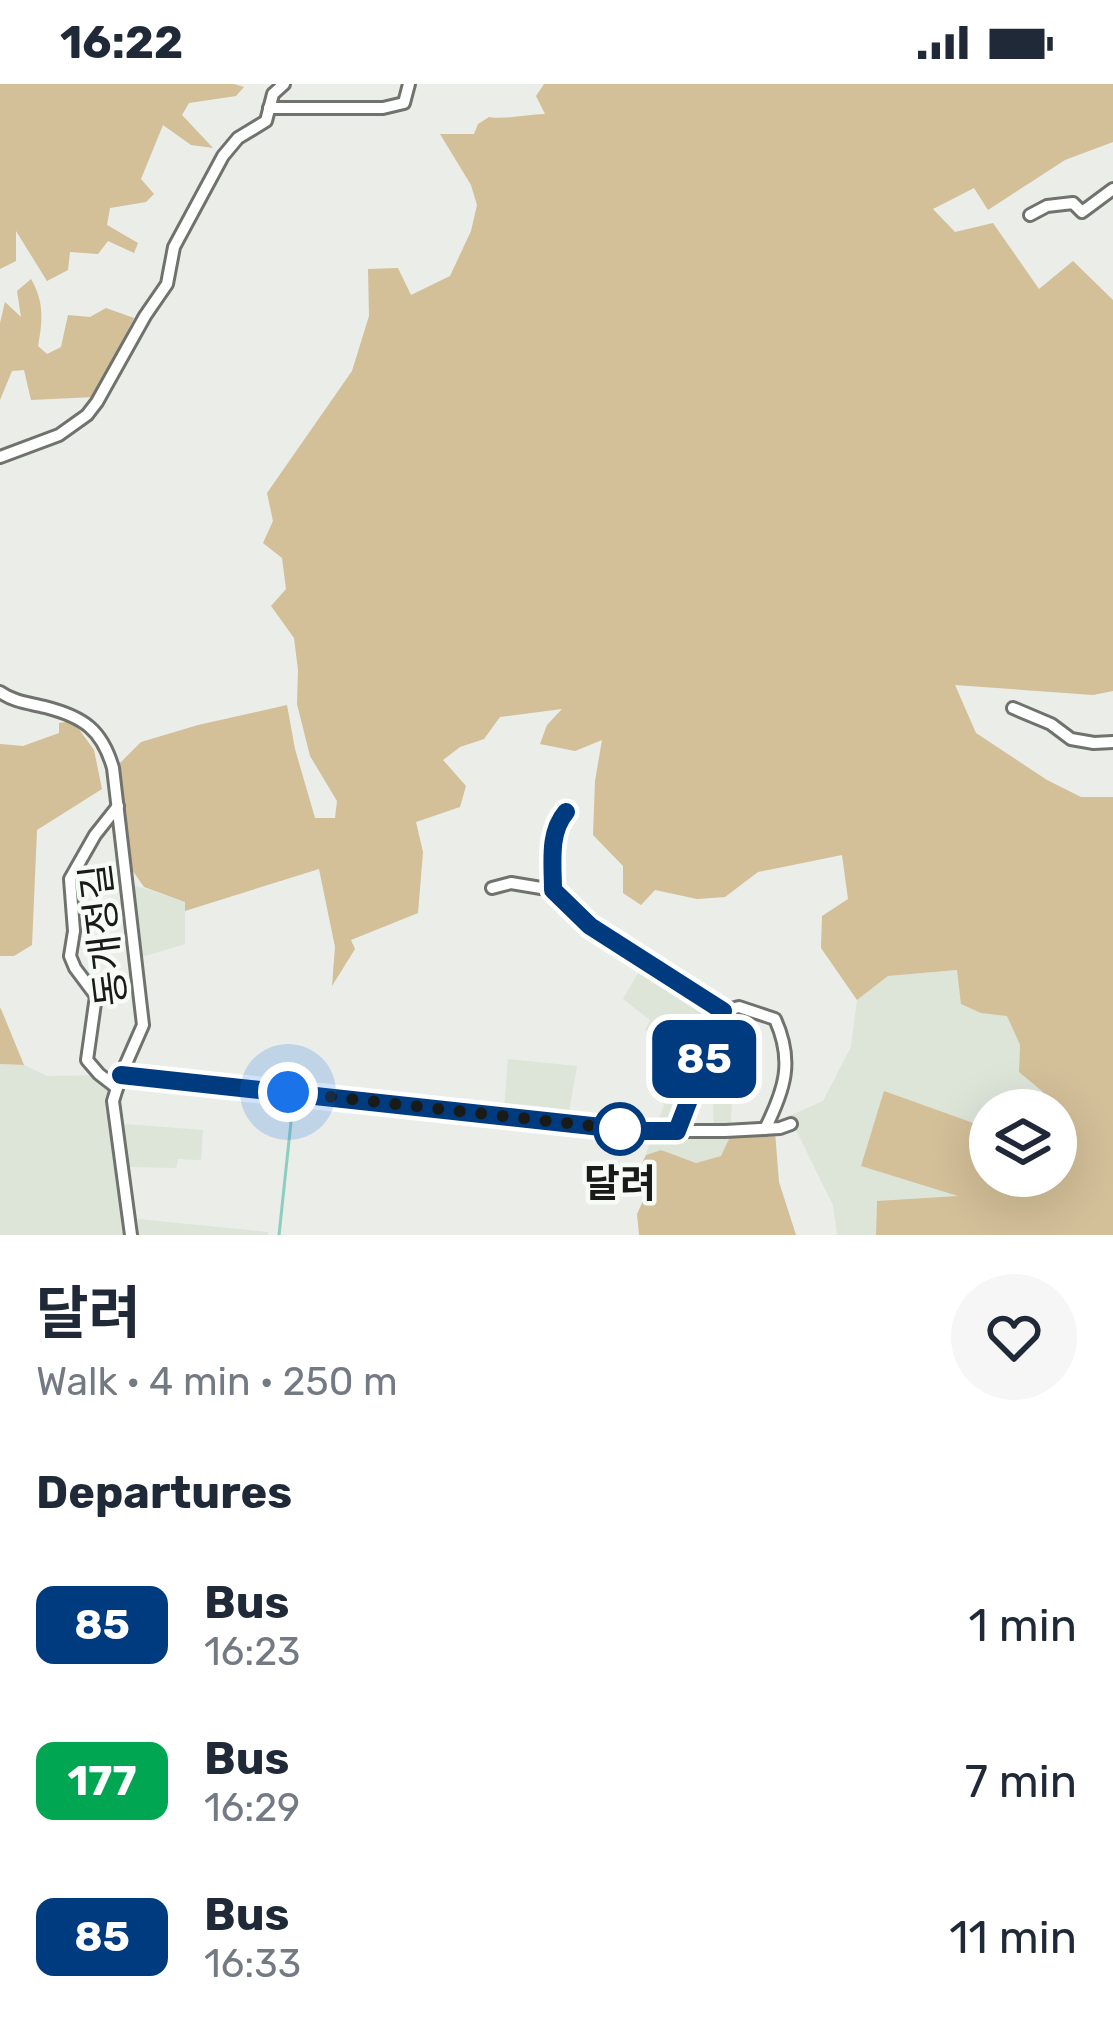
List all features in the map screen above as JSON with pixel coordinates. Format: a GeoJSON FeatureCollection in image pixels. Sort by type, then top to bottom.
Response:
{"type":"FeatureCollection","features":[{"type":"Feature","properties":{"kind":"street"},"geometry":{"type":"LineString","coordinates":[[0,457],[59,435],[97,402],[167,284],[174,247],[223,156],[238,138],[266,121],[273,94],[284,84]]}},
{"type":"Feature","properties":{"kind":"street"},"geometry":{"type":"LineString","coordinates":[[269,108],[383,108],[404,103],[409,84]]}},
{"type":"Feature","properties":{"kind":"street"},"geometry":{"type":"LineString","coordinates":[[1030,215],[1047,206],[1073,203],[1082,212],[1113,189]]}},
{"type":"Feature","properties":{"kind":"street","name":"동개정길"},"geometry":{"type":"LineString","coordinates":[[1,695],[76,717],[105,742],[113,768],[143,1025],[113,1101],[131,1235]]}},
{"type":"Feature","properties":{"kind":"street"},"geometry":{"type":"LineString","coordinates":[[1013,708],[1051,724],[1071,739],[1113,742]]}},
{"type":"Feature","properties":{"kind":"street"},"geometry":{"type":"LineString","coordinates":[[118,806],[70,879],[74,931],[70,956],[96,996],[87,1060],[99,1074],[119,1081],[638,1131],[765,1129],[790,1124]]}},
{"type":"Feature","properties":{"kind":"street"},"geometry":{"type":"LineString","coordinates":[[553,890],[554,834],[566,812]]}},
{"type":"Feature","properties":{"kind":"street"},"geometry":{"type":"LineString","coordinates":[[492,888],[511,883],[553,890],[590,926],[723,1011],[740,1006],[775,1019],[787,1052],[778,1102],[765,1129]]}},
{"type":"Feature","properties":{"kind":"street"},"geometry":{"type":"LineString","coordinates":[[677,1131],[723,1011]]}},
{"type":"Feature","properties":{"kind":"shaded area"},"geometry":{"type":"Polygon","coordinates":[[[0,84],[244,87],[236,96],[189,103],[182,115],[213,148],[191,145],[163,125],[141,179],[154,194],[146,202],[110,208],[107,225],[138,243],[134,253],[108,241],[98,254],[70,252],[68,270],[47,281],[16,231],[16,261],[0,269],[0,84]]]}},
{"type":"Feature","properties":{"kind":"shaded area"},"geometry":{"type":"Polygon","coordinates":[[[544,84],[1113,84],[1113,142],[1065,160],[988,210],[974,188],[933,209],[955,232],[993,223],[1039,289],[1073,261],[1113,300],[1113,691],[1093,695],[955,685],[976,733],[1081,797],[1113,797],[1113,1235],[876,1235],[877,1201],[958,1196],[861,1166],[884,1091],[969,1121],[969,1197],[1077,1197],[1077,1089],[1039,1089],[1019,1072],[1020,1045],[1007,1016],[981,1013],[961,1004],[957,970],[888,976],[857,1000],[821,948],[822,916],[848,899],[842,855],[758,872],[725,897],[697,899],[655,890],[641,905],[623,893],[623,866],[593,835],[602,740],[575,751],[540,744],[547,725],[562,709],[500,717],[484,739],[460,747],[443,760],[466,786],[460,807],[416,822],[423,852],[418,913],[351,940],[355,949],[332,986],[335,947],[319,869],[185,911],[185,902],[144,887],[130,867],[120,763],[141,742],[198,725],[287,705],[315,818],[335,818],[337,801],[310,756],[297,704],[294,638],[271,606],[286,589],[282,558],[263,543],[273,521],[267,493],[352,371],[369,316],[368,269],[398,268],[411,295],[450,276],[471,231],[477,205],[471,185],[440,134],[474,134],[478,124],[489,117],[545,114],[536,96],[544,84]]]}},
{"type":"Feature","properties":{"kind":"shaded area"},"geometry":{"type":"Polygon","coordinates":[[[31,279],[41,311],[38,346],[47,354],[61,347],[68,315],[90,317],[106,308],[134,318],[94,397],[31,400],[24,370],[12,371],[0,400],[0,323],[5,302],[21,317],[17,291],[31,279]]]}},
{"type":"Feature","properties":{"kind":"shaded area"},"geometry":{"type":"Polygon","coordinates":[[[73,721],[94,750],[102,789],[37,830],[32,945],[14,956],[0,956],[0,744],[23,746],[59,733],[59,723],[73,721]]]}},
{"type":"Feature","properties":{"kind":"shaded area"},"geometry":{"type":"Polygon","coordinates":[[[134,885],[185,902],[185,944],[139,958],[134,885]]]}},
{"type":"Feature","properties":{"kind":"shaded area"},"geometry":{"type":"Polygon","coordinates":[[[644,963],[722,1008],[676,1129],[656,1127],[683,1053],[645,1030],[650,1020],[623,999],[644,963]]]}},
{"type":"Feature","properties":{"kind":"shaded area"},"geometry":{"type":"Polygon","coordinates":[[[958,970],[981,1013],[1007,1015],[1020,1045],[1019,1072],[1039,1089],[969,1089],[969,1197],[1000,1198],[877,1201],[876,1235],[837,1235],[833,1205],[789,1116],[823,1101],[851,1047],[857,1000],[888,976],[958,970]]]}},
{"type":"Feature","properties":{"kind":"shaded area"},"geometry":{"type":"Polygon","coordinates":[[[1,1009],[24,1065],[0,1064],[1,1009]]]}},
{"type":"Feature","properties":{"kind":"shaded area"},"geometry":{"type":"Polygon","coordinates":[[[508,1059],[577,1066],[568,1118],[504,1111],[508,1059]]]}},
{"type":"Feature","properties":{"kind":"shaded area"},"geometry":{"type":"Polygon","coordinates":[[[0,1064],[24,1065],[47,1076],[110,1075],[110,1127],[125,1235],[0,1235],[0,1064]]]}},
{"type":"Feature","properties":{"kind":"shaded area"},"geometry":{"type":"Polygon","coordinates":[[[713,1101],[732,1102],[730,1137],[722,1156],[696,1163],[661,1150],[646,1155],[652,1135],[714,1128],[713,1101]]]}},
{"type":"Feature","properties":{"kind":"shaded area"},"geometry":{"type":"Polygon","coordinates":[[[774,1119],[779,1182],[796,1235],[639,1235],[637,1214],[652,1181],[638,1172],[646,1155],[661,1150],[696,1163],[721,1156],[731,1128],[774,1119]]]}},
{"type":"Feature","properties":{"kind":"shaded area"},"geometry":{"type":"Polygon","coordinates":[[[124,1124],[203,1130],[201,1160],[178,1159],[176,1168],[128,1167],[124,1124]]]}},
{"type":"Feature","properties":{"kind":"shaded area"},"geometry":{"type":"Polygon","coordinates":[[[138,1219],[268,1232],[268,1235],[138,1235],[138,1219]]]}},
{"type":"Feature","properties":{"kind":"waterway"},"geometry":{"type":"LineString","coordinates":[[279,1235],[293,1103]]}},
{"type":"Feature","properties":{"kind":"bus line","name":"85"},"geometry":{"type":"LineString","coordinates":[[121,1075],[638,1131],[677,1131],[723,1011],[590,926],[553,890],[554,834],[566,812]]}},
{"type":"Feature","properties":{"kind":"place","name":"달려"},"geometry":{"type":"Point","coordinates":[620,1129]}},
{"type":"Feature","properties":{"kind":"route"},"geometry":{"type":"LineString","coordinates":[[288,1092],[620,1129]]}}]}
